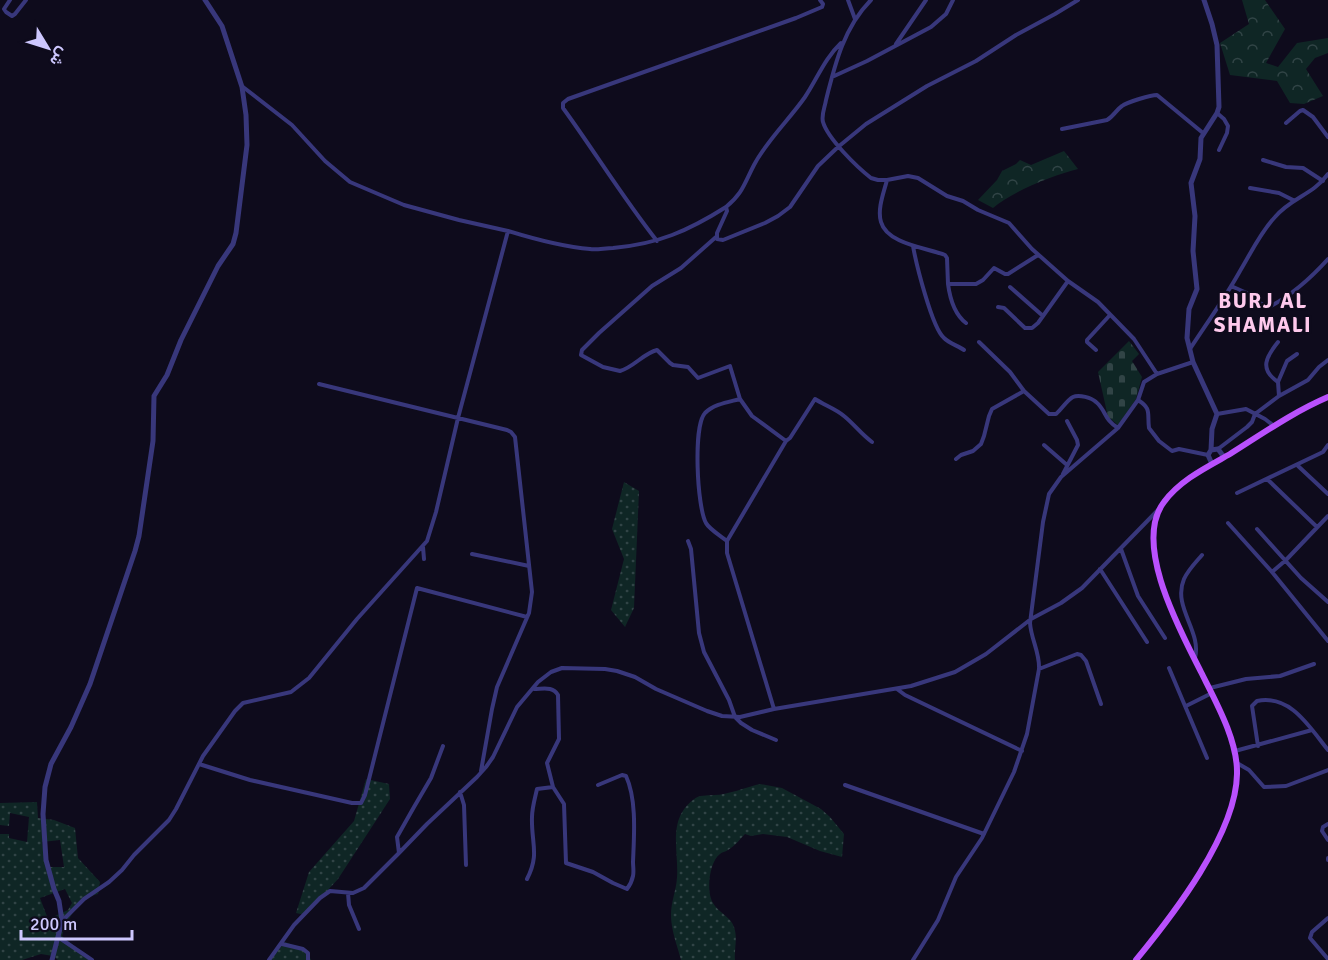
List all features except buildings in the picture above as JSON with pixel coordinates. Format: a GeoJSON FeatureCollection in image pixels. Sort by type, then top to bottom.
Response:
{"type":"FeatureCollection","features":[{"type":"Feature","properties":{"kind":"main road"},"geometry":{"type":"LineString","coordinates":[[1137,960],[1175,910],[1219,839],[1234,800],[1237,783],[1235,751],[1210,691],[1172,613],[1159,575],[1153,534],[1154,521],[1158,510],[1168,496],[1190,478],[1303,408],[1328,397]]}},
{"type":"Feature","properties":{"kind":"street"},"geometry":{"type":"LineString","coordinates":[[10,0],[4,9],[8,14],[13,15],[26,0]]}},
{"type":"Feature","properties":{"kind":"street"},"geometry":{"type":"LineString","coordinates":[[52,960],[62,921],[45,850],[42,805],[46,780],[51,764],[90,684],[135,551],[153,441],[154,396],[170,369],[181,340],[215,272],[235,239],[247,145],[246,115],[242,87],[222,26],[205,0]]}},
{"type":"Feature","properties":{"kind":"street"},"geometry":{"type":"LineString","coordinates":[[657,241],[627,202],[563,108],[563,102],[796,18],[822,7],[820,0]]}},
{"type":"Feature","properties":{"kind":"street"},"geometry":{"type":"LineString","coordinates":[[848,0],[855,19]]}},
{"type":"Feature","properties":{"kind":"street"},"geometry":{"type":"LineString","coordinates":[[871,0],[855,19],[837,55],[822,118],[838,147],[871,178],[878,180],[908,176],[918,178],[947,196],[963,201],[1012,225],[1038,255],[1068,281],[1098,302],[1141,348],[1157,375]]}},
{"type":"Feature","properties":{"kind":"street"},"geometry":{"type":"LineString","coordinates":[[896,45],[926,0]]}},
{"type":"Feature","properties":{"kind":"street"},"geometry":{"type":"LineString","coordinates":[[832,78],[931,27],[946,14],[953,0]]}},
{"type":"Feature","properties":{"kind":"street"},"geometry":{"type":"LineString","coordinates":[[716,237],[723,240],[765,223],[784,212],[815,169],[866,124],[892,106],[976,61],[1078,0]]}},
{"type":"Feature","properties":{"kind":"street"},"geometry":{"type":"LineString","coordinates":[[1204,0],[1217,45],[1219,102],[1217,113],[1203,133],[1200,142],[1198,164],[1191,187],[1195,216],[1193,251],[1197,289],[1189,309],[1186,338],[1193,362],[1217,414],[1212,429],[1209,452],[1212,464]]}},
{"type":"Feature","properties":{"kind":"street"},"geometry":{"type":"LineString","coordinates":[[242,87],[292,125],[325,161],[350,182],[412,207],[564,246],[592,250],[657,241],[683,231],[726,207],[740,193],[761,154],[804,99],[835,49],[844,40]]}},
{"type":"Feature","properties":{"kind":"street"},"geometry":{"type":"LineString","coordinates":[[1062,129],[1107,120],[1123,106],[1157,95],[1203,133]]}},
{"type":"Feature","properties":{"kind":"street"},"geometry":{"type":"LineString","coordinates":[[1286,123],[1303,110],[1313,117],[1328,137]]}},
{"type":"Feature","properties":{"kind":"street"},"geometry":{"type":"LineString","coordinates":[[1217,113],[1228,126],[1219,150]]}},
{"type":"Feature","properties":{"kind":"street"},"geometry":{"type":"LineString","coordinates":[[1263,160],[1286,167],[1304,168],[1323,182]]}},
{"type":"Feature","properties":{"kind":"street"},"geometry":{"type":"LineString","coordinates":[[1190,349],[1272,219],[1293,200],[1310,192],[1323,182],[1328,174]]}},
{"type":"Feature","properties":{"kind":"street"},"geometry":{"type":"LineString","coordinates":[[887,180],[880,211],[881,222],[892,236],[946,256],[950,298],[960,319],[966,323]]}},
{"type":"Feature","properties":{"kind":"street"},"geometry":{"type":"LineString","coordinates":[[1251,188],[1279,193],[1293,200]]}},
{"type":"Feature","properties":{"kind":"street"},"geometry":{"type":"LineString","coordinates":[[726,207],[727,212],[716,237],[681,268],[652,286],[599,333],[581,354],[601,366],[618,371],[628,368],[655,350],[674,365],[688,367],[698,378],[730,366],[740,399],[752,416],[786,441]]}},
{"type":"Feature","properties":{"kind":"street"},"geometry":{"type":"LineString","coordinates":[[62,921],[84,899],[115,876],[169,820],[199,764],[235,711],[243,704],[291,692],[309,678],[357,620],[423,547],[430,535],[458,418],[508,231]]}},
{"type":"Feature","properties":{"kind":"street"},"geometry":{"type":"LineString","coordinates":[[913,245],[916,263],[935,324],[943,338],[964,350]]}},
{"type":"Feature","properties":{"kind":"street"},"geometry":{"type":"LineString","coordinates":[[948,284],[976,284],[994,268],[1008,274],[1038,255]]}},
{"type":"Feature","properties":{"kind":"street"},"geometry":{"type":"LineString","coordinates":[[1231,286],[1269,307],[1293,292],[1328,259]]}},
{"type":"Feature","properties":{"kind":"street"},"geometry":{"type":"LineString","coordinates":[[998,307],[1004,308],[1025,328],[1035,326],[1068,281]]}},
{"type":"Feature","properties":{"kind":"street"},"geometry":{"type":"LineString","coordinates":[[1010,287],[1043,316]]}},
{"type":"Feature","properties":{"kind":"street"},"geometry":{"type":"LineString","coordinates":[[1096,350],[1087,340],[1110,315]]}},
{"type":"Feature","properties":{"kind":"street"},"geometry":{"type":"LineString","coordinates":[[979,342],[1010,372],[1024,392],[1051,415],[1059,412],[1073,397],[1080,396],[1093,399],[1109,421],[1118,428]]}},
{"type":"Feature","properties":{"kind":"street"},"geometry":{"type":"LineString","coordinates":[[1278,342],[1271,350],[1266,362],[1268,372],[1278,382]]}},
{"type":"Feature","properties":{"kind":"street"},"geometry":{"type":"LineString","coordinates":[[1279,396],[1278,382],[1287,361],[1297,354]]}},
{"type":"Feature","properties":{"kind":"street"},"geometry":{"type":"LineString","coordinates":[[1138,400],[1148,408],[1149,428],[1166,447],[1172,451],[1179,449],[1196,453],[1209,452],[1247,427],[1255,414],[1279,396],[1308,380],[1328,360]]}},
{"type":"Feature","properties":{"kind":"street"},"geometry":{"type":"LineString","coordinates":[[912,960],[938,920],[958,873],[984,834],[1022,751],[1030,722],[1039,669],[1039,660],[1030,630],[1039,550],[1047,500],[1051,489],[1063,475],[1118,428],[1138,400],[1144,382],[1193,362]]}},
{"type":"Feature","properties":{"kind":"street"},"geometry":{"type":"LineString","coordinates":[[319,384],[507,430],[515,436],[532,592],[531,603],[497,687],[481,772]]}},
{"type":"Feature","properties":{"kind":"street"},"geometry":{"type":"LineString","coordinates":[[956,459],[973,451],[981,444],[992,409],[1024,392]]}},
{"type":"Feature","properties":{"kind":"street"},"geometry":{"type":"LineString","coordinates":[[728,541],[706,524],[700,499],[698,438],[706,412],[718,405],[740,399]]}},
{"type":"Feature","properties":{"kind":"street"},"geometry":{"type":"LineString","coordinates":[[774,709],[727,554],[728,541],[786,441],[815,399],[842,414],[872,442]]}},
{"type":"Feature","properties":{"kind":"street"},"geometry":{"type":"LineString","coordinates":[[1217,414],[1246,408],[1274,426]]}},
{"type":"Feature","properties":{"kind":"street"},"geometry":{"type":"LineString","coordinates":[[1063,475],[1078,443],[1067,421]]}},
{"type":"Feature","properties":{"kind":"street"},"geometry":{"type":"LineString","coordinates":[[1044,445],[1067,465]]}},
{"type":"Feature","properties":{"kind":"street"},"geometry":{"type":"LineString","coordinates":[[1237,493],[1323,452],[1328,445]]}},
{"type":"Feature","properties":{"kind":"street"},"geometry":{"type":"LineString","coordinates":[[1218,448],[1224,457]]}},
{"type":"Feature","properties":{"kind":"street"},"geometry":{"type":"LineString","coordinates":[[1323,452],[1328,455]]}},
{"type":"Feature","properties":{"kind":"street"},"geometry":{"type":"LineString","coordinates":[[1297,465],[1328,494]]}},
{"type":"Feature","properties":{"kind":"street"},"geometry":{"type":"LineString","coordinates":[[1267,478],[1317,527]]}},
{"type":"Feature","properties":{"kind":"street"},"geometry":{"type":"LineString","coordinates":[[269,960],[304,914],[325,894],[330,891],[353,893],[364,888],[481,772],[493,757],[517,707],[551,672],[562,668],[605,669],[623,673],[707,711],[735,717],[911,686],[967,666],[1000,644],[1031,619],[1068,599],[1158,510]]}},
{"type":"Feature","properties":{"kind":"street"},"geometry":{"type":"LineString","coordinates":[[1272,572],[1328,516]]}},
{"type":"Feature","properties":{"kind":"street"},"geometry":{"type":"LineString","coordinates":[[1228,523],[1272,572],[1328,641]]}},
{"type":"Feature","properties":{"kind":"street"},"geometry":{"type":"LineString","coordinates":[[1257,530],[1301,578],[1328,602]]}},
{"type":"Feature","properties":{"kind":"street"},"geometry":{"type":"LineString","coordinates":[[688,541],[691,549],[699,633],[704,652],[729,700],[735,717],[752,730],[776,740]]}},
{"type":"Feature","properties":{"kind":"street"},"geometry":{"type":"LineString","coordinates":[[423,547],[424,559]]}},
{"type":"Feature","properties":{"kind":"street"},"geometry":{"type":"LineString","coordinates":[[1121,549],[1138,596],[1165,638]]}},
{"type":"Feature","properties":{"kind":"street"},"geometry":{"type":"LineString","coordinates":[[472,554],[529,566]]}},
{"type":"Feature","properties":{"kind":"street"},"geometry":{"type":"LineString","coordinates":[[1194,659],[1197,645],[1183,607],[1182,592],[1184,579],[1202,555]]}},
{"type":"Feature","properties":{"kind":"street"},"geometry":{"type":"LineString","coordinates":[[1100,569],[1147,642]]}},
{"type":"Feature","properties":{"kind":"street"},"geometry":{"type":"LineString","coordinates":[[199,764],[250,780],[352,803],[361,803],[365,795],[417,588],[527,617]]}},
{"type":"Feature","properties":{"kind":"street"},"geometry":{"type":"LineString","coordinates":[[1039,669],[1077,654],[1081,655],[1086,661],[1101,704]]}},
{"type":"Feature","properties":{"kind":"street"},"geometry":{"type":"LineString","coordinates":[[1186,706],[1210,691],[1246,679],[1276,676],[1314,664]]}},
{"type":"Feature","properties":{"kind":"street"},"geometry":{"type":"LineString","coordinates":[[1169,668],[1207,758]]}},
{"type":"Feature","properties":{"kind":"street"},"geometry":{"type":"LineString","coordinates":[[533,689],[552,689],[556,690],[558,695],[559,739],[547,763],[553,787],[564,804],[566,863],[593,872],[627,889],[634,874],[635,844],[630,784],[626,776],[622,775],[598,785]]}},
{"type":"Feature","properties":{"kind":"street"},"geometry":{"type":"LineString","coordinates":[[897,689],[905,695],[1022,751]]}},
{"type":"Feature","properties":{"kind":"street"},"geometry":{"type":"LineString","coordinates":[[1258,746],[1252,709],[1257,701],[1273,700],[1287,705],[1328,750]]}},
{"type":"Feature","properties":{"kind":"street"},"geometry":{"type":"LineString","coordinates":[[1235,751],[1312,730]]}},
{"type":"Feature","properties":{"kind":"street"},"geometry":{"type":"LineString","coordinates":[[399,853],[397,837],[431,778],[443,746]]}},
{"type":"Feature","properties":{"kind":"street"},"geometry":{"type":"LineString","coordinates":[[1237,763],[1249,770],[1264,787],[1286,786],[1328,770]]}},
{"type":"Feature","properties":{"kind":"street"},"geometry":{"type":"LineString","coordinates":[[845,785],[984,834]]}},
{"type":"Feature","properties":{"kind":"street"},"geometry":{"type":"LineString","coordinates":[[527,879],[535,856],[532,814],[537,789],[553,787]]}},
{"type":"Feature","properties":{"kind":"street"},"geometry":{"type":"LineString","coordinates":[[460,792],[464,805],[466,866]]}},
{"type":"Feature","properties":{"kind":"street"},"geometry":{"type":"LineString","coordinates":[[1328,824],[1323,826],[1322,831],[1328,840]]}},
{"type":"Feature","properties":{"kind":"street"},"geometry":{"type":"LineString","coordinates":[[348,893],[349,905],[359,929]]}},
{"type":"Feature","properties":{"kind":"street"},"geometry":{"type":"LineString","coordinates":[[1327,958],[1310,938],[1312,932],[1328,918]]}},
{"type":"Feature","properties":{"kind":"street"},"geometry":{"type":"LineString","coordinates":[[58,937],[92,960]]}},
{"type":"Feature","properties":{"kind":"street"},"geometry":{"type":"LineString","coordinates":[[282,944],[308,952],[308,960]]}},
{"type":"Feature","properties":{"kind":"green space"},"geometry":{"type":"Polygon","coordinates":[[[1242,0],[1265,0],[1285,29],[1266,63],[1278,67],[1297,43],[1328,38],[1328,53],[1315,58],[1306,69],[1323,96],[1304,104],[1290,103],[1277,81],[1230,75],[1220,43],[1249,24],[1242,0]]]}},
{"type":"Feature","properties":{"kind":"green space"},"geometry":{"type":"Polygon","coordinates":[[[1064,151],[1078,169],[1033,185],[993,208],[978,200],[997,180],[1002,171],[1020,160],[1031,165],[1064,151]]]}},
{"type":"Feature","properties":{"kind":"green space"},"geometry":{"type":"Polygon","coordinates":[[[1129,341],[1139,354],[1132,361],[1142,377],[1136,399],[1118,425],[1108,417],[1098,372],[1129,341]]]}},
{"type":"Feature","properties":{"kind":"green space"},"geometry":{"type":"Polygon","coordinates":[[[624,482],[639,491],[634,608],[625,627],[611,610],[624,559],[612,529],[624,482]]]}},
{"type":"Feature","properties":{"kind":"green space"},"geometry":{"type":"Polygon","coordinates":[[[366,779],[389,784],[390,799],[338,879],[305,915],[296,913],[309,872],[354,821],[366,779]]]}},
{"type":"Feature","properties":{"kind":"green space"},"geometry":{"type":"Polygon","coordinates":[[[760,784],[782,788],[821,809],[830,817],[844,834],[842,857],[820,851],[787,837],[745,834],[733,847],[716,858],[710,877],[713,903],[734,927],[735,960],[681,960],[671,915],[677,878],[676,836],[680,817],[685,808],[698,797],[725,794],[760,784]]]}},
{"type":"Feature","properties":{"kind":"green space"},"geometry":{"type":"Polygon","coordinates":[[[37,802],[38,818],[54,820],[75,828],[78,858],[100,882],[98,894],[79,905],[67,923],[62,936],[91,960],[58,960],[53,956],[41,954],[22,960],[0,960],[0,834],[9,834],[9,838],[27,842],[29,817],[10,813],[9,826],[0,825],[0,803],[37,802]],[[60,840],[42,842],[46,867],[64,867],[60,840]],[[65,889],[40,898],[48,919],[68,910],[72,903],[65,889]]]}},
{"type":"Feature","properties":{"kind":"green space"},"geometry":{"type":"Polygon","coordinates":[[[285,942],[303,950],[311,960],[270,960],[285,942]]]}},
{"type":"Feature","properties":{"kind":"district","name":"BURJ AL SHAMALI"},"geometry":{"type":"Point","coordinates":[1263,313]}}]}
